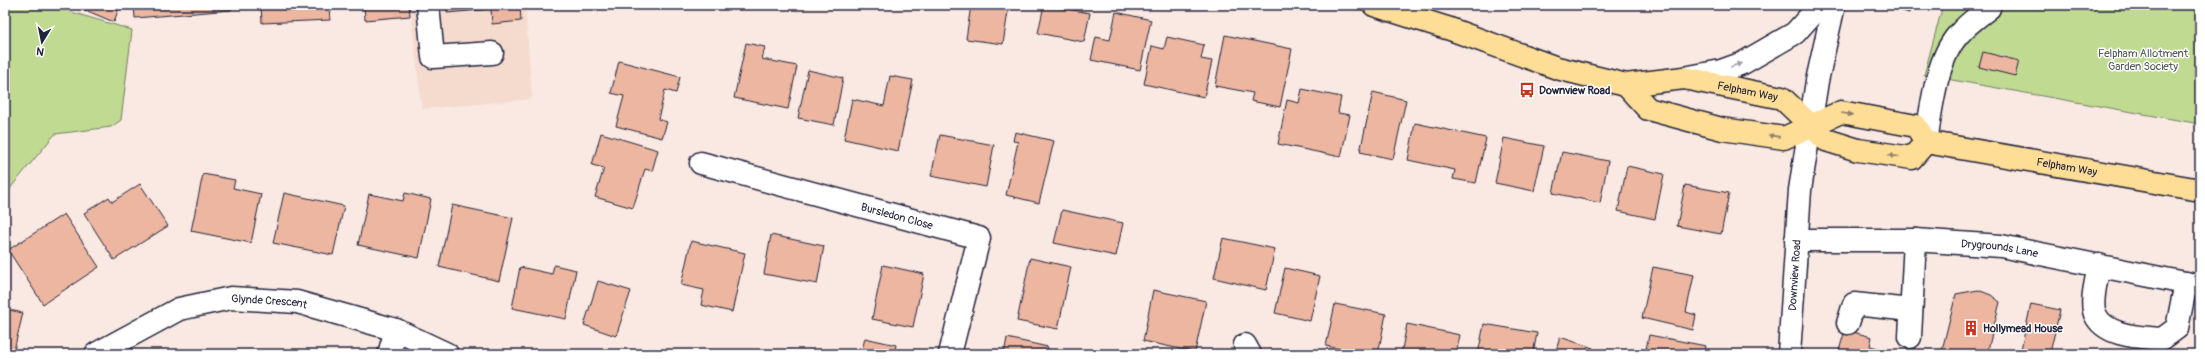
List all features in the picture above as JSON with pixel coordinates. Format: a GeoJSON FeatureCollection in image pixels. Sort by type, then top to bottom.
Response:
{"type":"FeatureCollection","features":[{"type":"Feature","properties":{"kind":"main road","name":"Felpham Way"},"geometry":{"type":"LineString","coordinates":[[1374,5],[1450,29],[1557,68],[1626,85],[1684,78],[1782,98],[1826,140],[1858,150],[1912,158],[1926,142],[2200,190]]}},
{"type":"Feature","properties":{"kind":"main road"},"geometry":{"type":"LineString","coordinates":[[1626,85],[1648,109],[1722,129],[1784,138],[1841,112],[1916,126],[1926,142]]}},
{"type":"Feature","properties":{"kind":"street"},"geometry":{"type":"LineString","coordinates":[[428,5],[433,57],[492,54]]}},
{"type":"Feature","properties":{"kind":"street"},"geometry":{"type":"LineString","coordinates":[[1926,142],[1935,89],[1943,61],[1958,35],[1989,8]]}},
{"type":"Feature","properties":{"kind":"street"},"geometry":{"type":"LineString","coordinates":[[1684,78],[1721,70],[1743,63],[1795,33],[1828,11]]}},
{"type":"Feature","properties":{"kind":"street","name":"Downview Road"},"geometry":{"type":"LineString","coordinates":[[1789,354],[1800,190],[1810,125],[1824,51],[1828,11]]}},
{"type":"Feature","properties":{"kind":"street","name":"Bursledon Close"},"geometry":{"type":"LineString","coordinates":[[700,162],[978,238],[950,354]]}},
{"type":"Feature","properties":{"kind":"street","name":"Drygrounds Lane"},"geometry":{"type":"LineString","coordinates":[[1796,240],[1915,240],[2001,246],[2193,285]]}},
{"type":"Feature","properties":{"kind":"street"},"geometry":{"type":"LineString","coordinates":[[1910,337],[1915,240]]}},
{"type":"Feature","properties":{"kind":"street"},"geometry":{"type":"LineString","coordinates":[[2099,265],[2094,296],[2095,314],[2104,327],[2134,336],[2162,339],[2177,328],[2193,285]]}},
{"type":"Feature","properties":{"kind":"street","name":"Glynde Crescent"},"geometry":{"type":"LineString","coordinates":[[96,354],[179,309],[231,298],[296,302],[396,330],[447,354]]}},
{"type":"Feature","properties":{"kind":"street"},"geometry":{"type":"LineString","coordinates":[[1848,323],[1854,304],[1911,310]]}},
{"type":"Feature","properties":{"kind":"street"},"geometry":{"type":"LineString","coordinates":[[389,354],[396,330]]}},
{"type":"Feature","properties":{"kind":"shaded area"},"geometry":{"type":"Polygon","coordinates":[[[410,5],[525,5],[532,99],[422,109],[410,5]]]}},
{"type":"Feature","properties":{"kind":"green space"},"geometry":{"type":"Polygon","coordinates":[[[5,5],[62,5],[71,12],[132,30],[121,120],[111,127],[55,134],[12,186],[5,197],[5,5]]]}},
{"type":"Feature","properties":{"kind":"green space","name":"Felpham Allotment Garden Society"},"geometry":{"type":"Polygon","coordinates":[[[1943,5],[2200,5],[2200,124],[1924,75],[1943,5]]]}},
{"type":"Feature","properties":{"kind":"building"},"geometry":{"type":"Polygon","coordinates":[[[73,5],[120,5],[114,22],[73,5]]]}},
{"type":"Feature","properties":{"kind":"building"},"geometry":{"type":"Polygon","coordinates":[[[134,5],[231,5],[231,10],[135,18],[134,5]]]}},
{"type":"Feature","properties":{"kind":"building"},"geometry":{"type":"Polygon","coordinates":[[[261,5],[329,5],[330,20],[262,23],[261,5]]]}},
{"type":"Feature","properties":{"kind":"building"},"geometry":{"type":"Polygon","coordinates":[[[364,5],[409,5],[410,16],[365,20],[364,5]]]}},
{"type":"Feature","properties":{"kind":"building"},"geometry":{"type":"Polygon","coordinates":[[[447,5],[520,5],[521,21],[492,24],[491,9],[447,13],[447,5]]]}},
{"type":"Feature","properties":{"kind":"building"},"geometry":{"type":"Polygon","coordinates":[[[971,5],[1009,5],[1003,44],[966,39],[971,5]]]}},
{"type":"Feature","properties":{"kind":"building"},"geometry":{"type":"Polygon","coordinates":[[[1044,5],[1090,13],[1084,42],[1038,33],[1044,5]]]}},
{"type":"Feature","properties":{"kind":"building"},"geometry":{"type":"Polygon","coordinates":[[[1884,5],[1912,5],[1909,13],[1884,5]]]}},
{"type":"Feature","properties":{"kind":"building"},"geometry":{"type":"Polygon","coordinates":[[[1116,12],[1151,20],[1140,70],[1091,60],[1096,37],[1110,40],[1116,12]]]}},
{"type":"Feature","properties":{"kind":"building"},"geometry":{"type":"Polygon","coordinates":[[[1225,35],[1292,49],[1280,107],[1251,101],[1253,93],[1215,86],[1225,35]]]}},
{"type":"Feature","properties":{"kind":"building"},"geometry":{"type":"Polygon","coordinates":[[[1167,37],[1204,45],[1201,59],[1212,61],[1204,97],[1144,84],[1152,46],[1164,49],[1167,37]]]}},
{"type":"Feature","properties":{"kind":"building"},"geometry":{"type":"Polygon","coordinates":[[[746,43],[765,47],[762,59],[797,66],[788,109],[734,98],[746,43]]]}},
{"type":"Feature","properties":{"kind":"building"},"geometry":{"type":"Polygon","coordinates":[[[1983,52],[2019,61],[2015,76],[1979,67],[1983,52]]]}},
{"type":"Feature","properties":{"kind":"building"},"geometry":{"type":"Polygon","coordinates":[[[619,61],[680,77],[676,93],[665,90],[658,119],[667,122],[662,138],[616,126],[624,96],[611,93],[619,61]]]}},
{"type":"Feature","properties":{"kind":"building"},"geometry":{"type":"Polygon","coordinates":[[[808,70],[843,78],[834,125],[798,118],[808,70]]]}},
{"type":"Feature","properties":{"kind":"building"},"geometry":{"type":"Polygon","coordinates":[[[890,76],[913,80],[898,151],[844,139],[852,99],[884,106],[890,76]]]}},
{"type":"Feature","properties":{"kind":"building"},"geometry":{"type":"Polygon","coordinates":[[[1302,89],[1341,97],[1338,113],[1350,115],[1341,157],[1278,144],[1287,100],[1299,103],[1302,89]]]}},
{"type":"Feature","properties":{"kind":"building"},"geometry":{"type":"Polygon","coordinates":[[[1373,92],[1406,100],[1393,159],[1360,152],[1373,92]]]}},
{"type":"Feature","properties":{"kind":"building"},"geometry":{"type":"Polygon","coordinates":[[[1415,123],[1486,138],[1476,183],[1453,179],[1455,170],[1408,160],[1415,123]]]}},
{"type":"Feature","properties":{"kind":"building"},"geometry":{"type":"Polygon","coordinates":[[[1015,132],[1054,141],[1039,203],[1006,195],[1018,142],[1013,141],[1015,132]]]}},
{"type":"Feature","properties":{"kind":"building"},"geometry":{"type":"Polygon","coordinates":[[[601,133],[658,150],[652,171],[645,169],[633,208],[595,197],[604,168],[592,165],[601,133]]]}},
{"type":"Feature","properties":{"kind":"building"},"geometry":{"type":"Polygon","coordinates":[[[940,135],[994,145],[986,187],[931,176],[940,135]]]}},
{"type":"Feature","properties":{"kind":"building"},"geometry":{"type":"Polygon","coordinates":[[[1504,138],[1544,146],[1534,191],[1495,183],[1504,138]]]}},
{"type":"Feature","properties":{"kind":"building"},"geometry":{"type":"Polygon","coordinates":[[[1562,152],[1608,161],[1600,203],[1553,193],[1562,152]]]}},
{"type":"Feature","properties":{"kind":"building"},"geometry":{"type":"Polygon","coordinates":[[[1627,166],[1664,174],[1655,219],[1618,211],[1627,166]]]}},
{"type":"Feature","properties":{"kind":"building"},"geometry":{"type":"Polygon","coordinates":[[[203,174],[235,180],[233,188],[261,194],[251,243],[191,231],[203,174]]]}},
{"type":"Feature","properties":{"kind":"building"},"geometry":{"type":"Polygon","coordinates":[[[140,184],[168,226],[114,260],[84,213],[109,197],[112,202],[140,184]]]}},
{"type":"Feature","properties":{"kind":"building"},"geometry":{"type":"Polygon","coordinates":[[[1685,185],[1729,193],[1721,234],[1677,226],[1685,185]]]}},
{"type":"Feature","properties":{"kind":"building"},"geometry":{"type":"Polygon","coordinates":[[[284,193],[344,206],[333,255],[273,243],[284,193]]]}},
{"type":"Feature","properties":{"kind":"building"},"geometry":{"type":"Polygon","coordinates":[[[405,193],[431,199],[419,258],[358,245],[369,194],[403,201],[405,193]]]}},
{"type":"Feature","properties":{"kind":"building"},"geometry":{"type":"Polygon","coordinates":[[[452,205],[513,218],[499,281],[439,267],[452,205]]]}},
{"type":"Feature","properties":{"kind":"building"},"geometry":{"type":"Polygon","coordinates":[[[1062,210],[1123,223],[1116,256],[1054,243],[1062,210]]]}},
{"type":"Feature","properties":{"kind":"building"},"geometry":{"type":"Polygon","coordinates":[[[64,214],[99,267],[43,304],[8,250],[64,214]]]}},
{"type":"Feature","properties":{"kind":"building"},"geometry":{"type":"Polygon","coordinates":[[[771,235],[824,246],[817,284],[764,274],[771,235]]]}},
{"type":"Feature","properties":{"kind":"building"},"geometry":{"type":"Polygon","coordinates":[[[1223,238],[1275,249],[1266,290],[1214,278],[1223,238]]]}},
{"type":"Feature","properties":{"kind":"building"},"geometry":{"type":"Polygon","coordinates":[[[691,241],[745,253],[732,312],[701,305],[704,290],[681,285],[691,241]]]}},
{"type":"Feature","properties":{"kind":"building"},"geometry":{"type":"Polygon","coordinates":[[[1030,258],[1071,267],[1058,329],[1017,321],[1030,258]]]}},
{"type":"Feature","properties":{"kind":"building"},"geometry":{"type":"Polygon","coordinates":[[[554,265],[576,270],[566,319],[512,308],[520,267],[552,274],[554,265]]]}},
{"type":"Feature","properties":{"kind":"building"},"geometry":{"type":"Polygon","coordinates":[[[883,265],[924,274],[913,327],[872,319],[883,265]]]}},
{"type":"Feature","properties":{"kind":"building"},"geometry":{"type":"Polygon","coordinates":[[[1653,267],[1694,275],[1686,312],[1696,315],[1693,330],[1642,318],[1653,267]]]}},
{"type":"Feature","properties":{"kind":"building"},"geometry":{"type":"Polygon","coordinates":[[[1285,268],[1320,276],[1310,321],[1275,313],[1285,268]]]}},
{"type":"Feature","properties":{"kind":"building"},"geometry":{"type":"Polygon","coordinates":[[[598,281],[631,291],[616,336],[584,325],[598,281]]]}},
{"type":"Feature","properties":{"kind":"building"},"geometry":{"type":"Polygon","coordinates":[[[1153,290],[1206,301],[1195,352],[1143,341],[1153,290]]]}},
{"type":"Feature","properties":{"kind":"building","name":"Hollymead House"},"geometry":{"type":"Polygon","coordinates":[[[1978,290],[1991,295],[2000,302],[1987,354],[1941,354],[1956,294],[1978,290]]]}},
{"type":"Feature","properties":{"kind":"building"},"geometry":{"type":"Polygon","coordinates":[[[1335,304],[1386,314],[1378,354],[1365,354],[1326,346],[1335,304]]]}},
{"type":"Feature","properties":{"kind":"building"},"geometry":{"type":"Polygon","coordinates":[[[2031,304],[2060,310],[2050,353],[2054,354],[2020,354],[2031,304]]]}},
{"type":"Feature","properties":{"kind":"building"},"geometry":{"type":"Polygon","coordinates":[[[5,309],[23,313],[13,354],[5,354],[5,309]]]}},
{"type":"Feature","properties":{"kind":"building"},"geometry":{"type":"Polygon","coordinates":[[[1407,324],[1460,335],[1456,354],[1401,354],[1407,324]]]}},
{"type":"Feature","properties":{"kind":"building"},"geometry":{"type":"Polygon","coordinates":[[[1484,324],[1537,333],[1533,354],[1478,354],[1484,324]]]}},
{"type":"Feature","properties":{"kind":"building"},"geometry":{"type":"Polygon","coordinates":[[[1845,330],[1872,337],[1870,346],[1903,354],[1838,354],[1845,330]]]}},
{"type":"Feature","properties":{"kind":"building"},"geometry":{"type":"Polygon","coordinates":[[[1649,335],[1706,346],[1704,354],[1645,354],[1649,335]]]}},
{"type":"Feature","properties":{"kind":"building"},"geometry":{"type":"Polygon","coordinates":[[[1560,337],[1593,348],[1592,354],[1555,354],[1560,337]]]}},
{"type":"Feature","properties":{"kind":"building"},"geometry":{"type":"Polygon","coordinates":[[[865,338],[896,345],[894,354],[861,354],[865,338]]]}},
{"type":"Feature","properties":{"kind":"building"},"geometry":{"type":"Polygon","coordinates":[[[1007,338],[1048,347],[1047,354],[1004,354],[1007,338]]]}},
{"type":"Feature","properties":{"kind":"place","name":"Downview Road"},"geometry":{"type":"Point","coordinates":[1527,90]}},
{"type":"Feature","properties":{"kind":"place","name":"Hollymead House"},"geometry":{"type":"Point","coordinates":[1971,328]}}]}
